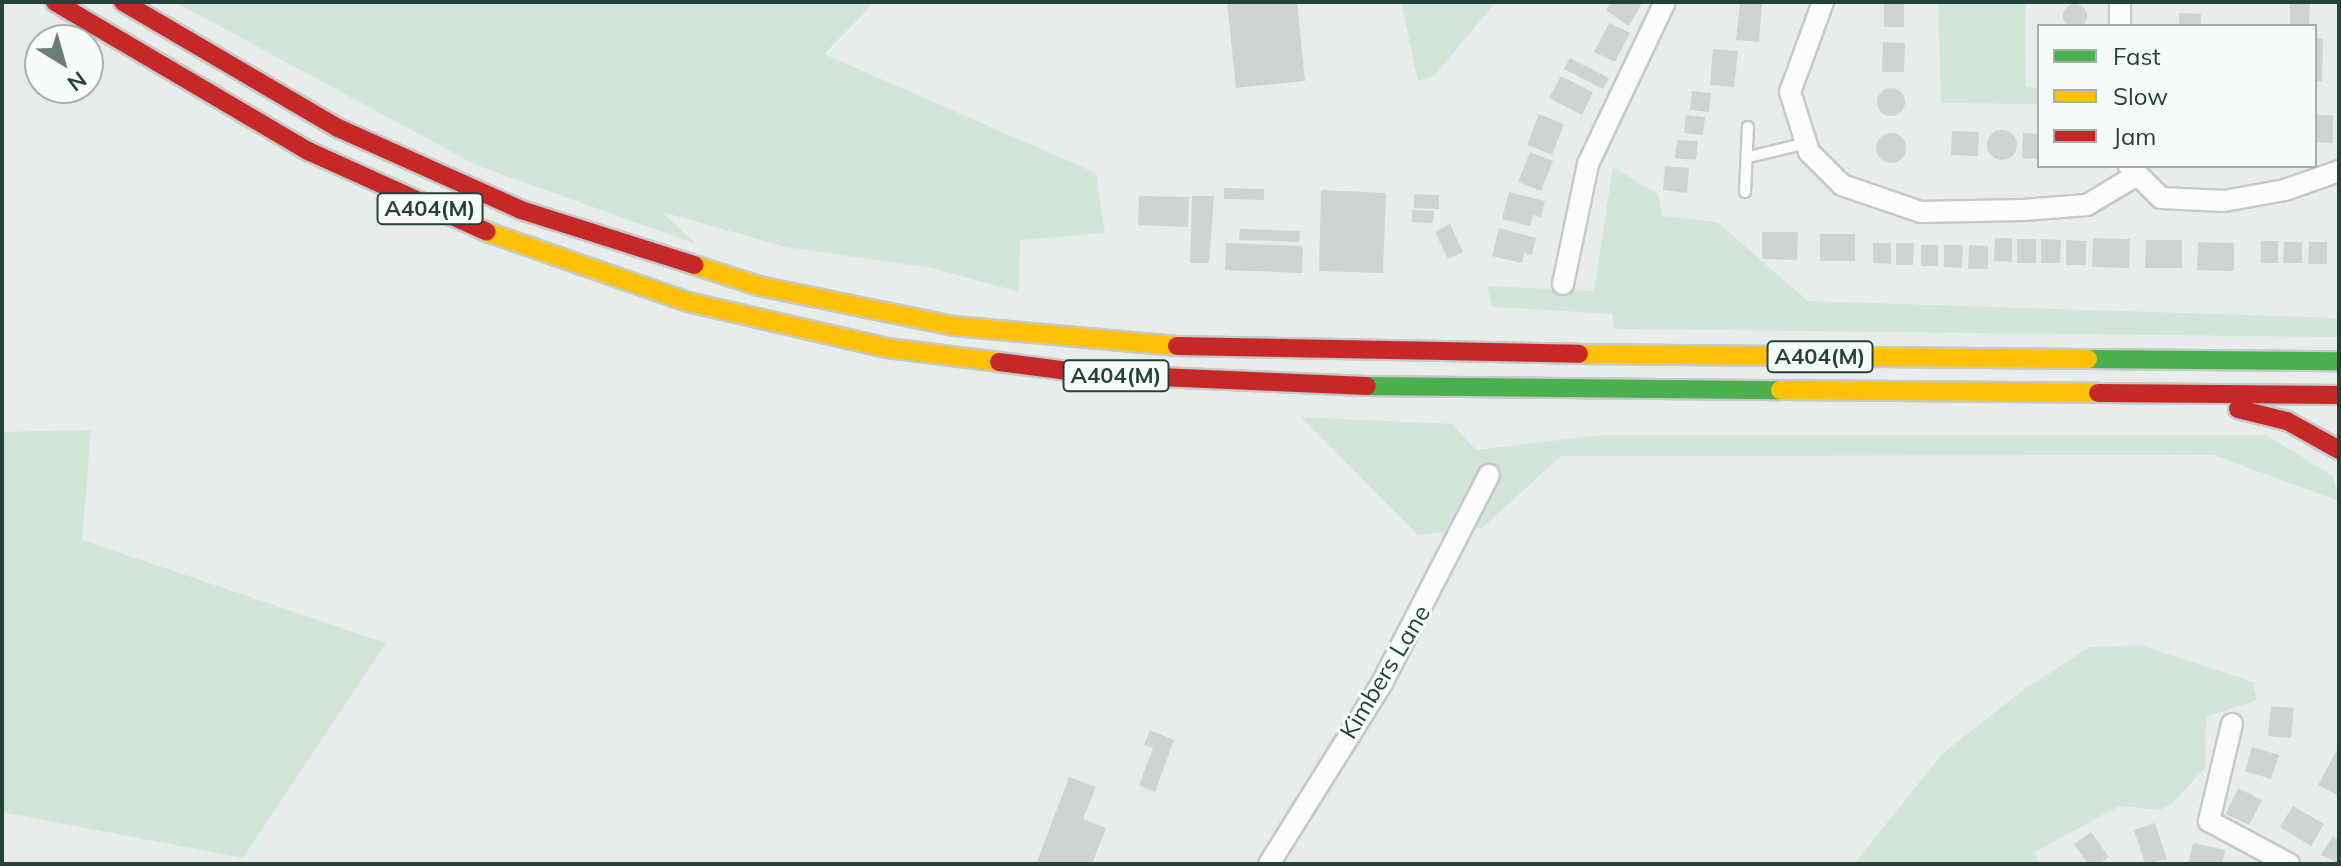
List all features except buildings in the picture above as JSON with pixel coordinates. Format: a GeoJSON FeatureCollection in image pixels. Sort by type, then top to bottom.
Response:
{"type":"FeatureCollection","features":[{"type":"Feature","properties":{"kind":"highway","name":"A404(M)"},"geometry":{"type":"LineString","coordinates":[[55,2],[308,151],[495,236],[688,302],[887,348],[1091,374],[1295,385],[2339,395]]}},
{"type":"Feature","properties":{"kind":"highway","name":"A404(M)"},"geometry":{"type":"LineString","coordinates":[[123,2],[338,128],[521,210],[711,274],[954,326],[1103,342],[1314,352],[2339,361]]}},
{"type":"Feature","properties":{"kind":"highway","name":"A404(M)"},"geometry":{"type":"LineString","coordinates":[[2139,394],[2267,415],[2339,450]]}},
{"type":"Feature","properties":{"kind":"street"},"geometry":{"type":"LineString","coordinates":[[1563,284],[1588,164],[1665,2]]}},
{"type":"Feature","properties":{"kind":"street"},"geometry":{"type":"LineString","coordinates":[[1823,2],[1790,92],[1807,143],[1842,185],[1921,212],[2087,205],[2132,171],[2161,198],[2224,201],[2285,190],[2339,171]]}},
{"type":"Feature","properties":{"kind":"street"},"geometry":{"type":"LineString","coordinates":[[2120,2],[2120,24]]}},
{"type":"Feature","properties":{"kind":"street","name":"Kimbers Lane"},"geometry":{"type":"LineString","coordinates":[[1269,864],[1382,683],[1489,475]]}},
{"type":"Feature","properties":{"kind":"street"},"geometry":{"type":"LineString","coordinates":[[2232,724],[2209,821],[2289,864]]}},
{"type":"Feature","properties":{"kind":"lane"},"geometry":{"type":"LineString","coordinates":[[1745,192],[1748,127]]}},
{"type":"Feature","properties":{"kind":"lane"},"geometry":{"type":"LineString","coordinates":[[1749,157],[1807,143]]}},
{"type":"Feature","properties":{"kind":"green space"},"geometry":{"type":"Polygon","coordinates":[[[175,2],[875,2],[824,54],[1096,173],[1105,233],[1020,240],[1019,292],[932,268],[786,247],[662,212],[696,244],[476,165],[175,2]]]}},
{"type":"Feature","properties":{"kind":"green space"},"geometry":{"type":"Polygon","coordinates":[[[1401,2],[1496,2],[1434,76],[1418,81],[1401,2]]]}},
{"type":"Feature","properties":{"kind":"green space"},"geometry":{"type":"Polygon","coordinates":[[[1938,2],[2025,2],[2026,87],[2037,88],[2037,104],[1941,103],[1938,2]]]}},
{"type":"Feature","properties":{"kind":"green space"},"geometry":{"type":"Polygon","coordinates":[[[1613,167],[1658,194],[1662,216],[1717,222],[1808,301],[2339,318],[2339,337],[1614,329],[1612,314],[1492,307],[1487,286],[1594,291],[1613,167]]]}},
{"type":"Feature","properties":{"kind":"green space"},"geometry":{"type":"Polygon","coordinates":[[[1301,417],[1452,424],[1476,450],[1601,435],[2266,435],[2333,476],[2339,501],[2213,455],[1561,456],[1482,528],[1418,535],[1301,417]]]}},
{"type":"Feature","properties":{"kind":"green space"},"geometry":{"type":"Polygon","coordinates":[[[91,430],[82,540],[386,643],[243,858],[2,812],[2,432],[91,430]]]}},
{"type":"Feature","properties":{"kind":"green space"},"geometry":{"type":"Polygon","coordinates":[[[2140,645],[2253,682],[2257,700],[2206,717],[2205,768],[2173,803],[2160,810],[2119,806],[2035,852],[2039,864],[1854,864],[1942,754],[2026,688],[2090,647],[2140,645]]]}},
{"type":"Feature","properties":{"kind":"traffic: fast"},"geometry":{"type":"LineString","coordinates":[[2088,359],[2339,361]]}},
{"type":"Feature","properties":{"kind":"traffic: fast"},"geometry":{"type":"LineString","coordinates":[[1367,386],[1780,390]]}},
{"type":"Feature","properties":{"kind":"traffic: slow"},"geometry":{"type":"LineString","coordinates":[[487,232],[688,302],[887,348],[999,362]]}},
{"type":"Feature","properties":{"kind":"traffic: slow"},"geometry":{"type":"LineString","coordinates":[[694,265],[759,286],[954,326],[1177,346]]}},
{"type":"Feature","properties":{"kind":"traffic: slow"},"geometry":{"type":"LineString","coordinates":[[1579,354],[2088,359]]}},
{"type":"Feature","properties":{"kind":"traffic: slow"},"geometry":{"type":"LineString","coordinates":[[1780,390],[2098,393]]}},
{"type":"Feature","properties":{"kind":"traffic: jam"},"geometry":{"type":"LineString","coordinates":[[55,2],[308,151],[487,232]]}},
{"type":"Feature","properties":{"kind":"traffic: jam"},"geometry":{"type":"LineString","coordinates":[[123,2],[338,128],[521,210],[694,265]]}},
{"type":"Feature","properties":{"kind":"traffic: jam"},"geometry":{"type":"LineString","coordinates":[[1177,346],[1579,354]]}},
{"type":"Feature","properties":{"kind":"traffic: jam"},"geometry":{"type":"LineString","coordinates":[[999,362],[1091,374],[1367,386]]}},
{"type":"Feature","properties":{"kind":"traffic: jam"},"geometry":{"type":"LineString","coordinates":[[2098,393],[2339,395]]}},
{"type":"Feature","properties":{"kind":"traffic: jam"},"geometry":{"type":"LineString","coordinates":[[2238,409],[2287,421],[2339,450]]}}]}
